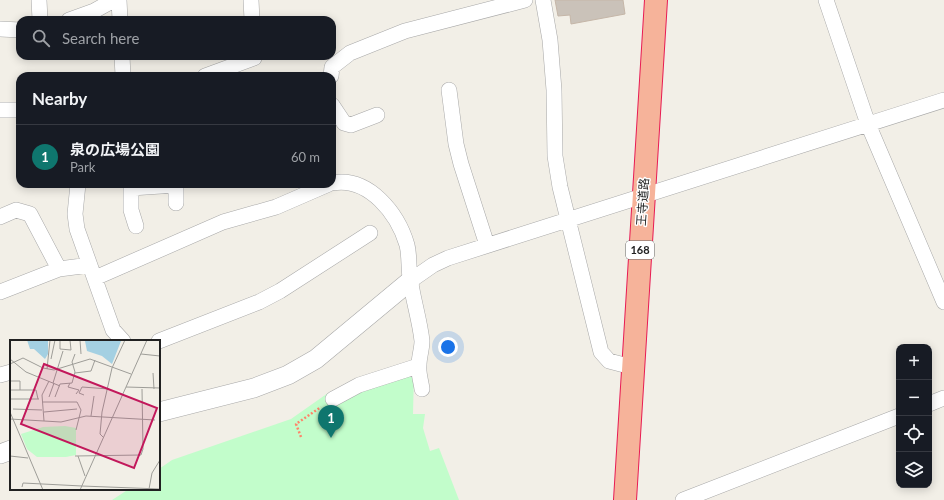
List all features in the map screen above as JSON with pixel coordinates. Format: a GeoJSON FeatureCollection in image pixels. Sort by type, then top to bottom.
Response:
{"type":"FeatureCollection","features":[{"type":"Feature","properties":{"kind":"highway","name":"王寺道路"},"geometry":{"type":"LineString","coordinates":[[625,500],[632,367],[656,0]]}},
{"type":"Feature","properties":{"kind":"street"},"geometry":{"type":"LineString","coordinates":[[39,0],[40,16]]}},
{"type":"Feature","properties":{"kind":"street"},"geometry":{"type":"LineString","coordinates":[[80,16],[94,11],[114,0]]}},
{"type":"Feature","properties":{"kind":"street"},"geometry":{"type":"LineString","coordinates":[[119,0],[120,16]]}},
{"type":"Feature","properties":{"kind":"street"},"geometry":{"type":"LineString","coordinates":[[251,0],[252,16]]}},
{"type":"Feature","properties":{"kind":"street"},"geometry":{"type":"LineString","coordinates":[[331,72],[332,67],[350,53],[405,31],[526,0]]}},
{"type":"Feature","properties":{"kind":"street"},"geometry":{"type":"LineString","coordinates":[[543,0],[551,47],[555,156],[560,187],[601,352],[609,361],[632,367]]}},
{"type":"Feature","properties":{"kind":"street"},"geometry":{"type":"LineString","coordinates":[[826,0],[868,124],[944,302]]}},
{"type":"Feature","properties":{"kind":"street"},"geometry":{"type":"LineString","coordinates":[[0,30],[16,30]]}},
{"type":"Feature","properties":{"kind":"street"},"geometry":{"type":"LineString","coordinates":[[122,60],[123,72]]}},
{"type":"Feature","properties":{"kind":"street"},"geometry":{"type":"LineString","coordinates":[[225,72],[240,69],[251,60]]}},
{"type":"Feature","properties":{"kind":"street"},"geometry":{"type":"LineString","coordinates":[[450,90],[456,144],[460,164],[487,245]]}},
{"type":"Feature","properties":{"kind":"street"},"geometry":{"type":"LineString","coordinates":[[160,409],[254,388],[288,375],[316,359],[410,281],[433,265],[448,258],[944,100]]}},
{"type":"Feature","properties":{"kind":"street"},"geometry":{"type":"LineString","coordinates":[[0,110],[16,110]]}},
{"type":"Feature","properties":{"kind":"street"},"geometry":{"type":"LineString","coordinates":[[336,111],[344,123],[351,125],[377,115]]}},
{"type":"Feature","properties":{"kind":"street"},"geometry":{"type":"LineString","coordinates":[[336,182],[346,181],[362,187],[379,199],[393,214],[401,229],[407,247],[410,281],[422,342],[418,366],[422,389]]}},
{"type":"Feature","properties":{"kind":"street"},"geometry":{"type":"LineString","coordinates":[[78,188],[75,214],[77,229],[113,330],[120,340]]}},
{"type":"Feature","properties":{"kind":"street"},"geometry":{"type":"LineString","coordinates":[[131,188],[131,210],[136,226]]}},
{"type":"Feature","properties":{"kind":"street"},"geometry":{"type":"LineString","coordinates":[[176,188],[176,203]]}},
{"type":"Feature","properties":{"kind":"street"},"geometry":{"type":"LineString","coordinates":[[0,292],[59,269],[92,271],[216,225],[276,207],[320,188]]}},
{"type":"Feature","properties":{"kind":"street"},"geometry":{"type":"LineString","coordinates":[[0,217],[16,210],[30,214],[59,269]]}},
{"type":"Feature","properties":{"kind":"street"},"geometry":{"type":"LineString","coordinates":[[160,340],[259,302],[280,291],[370,233]]}},
{"type":"Feature","properties":{"kind":"street"},"geometry":{"type":"LineString","coordinates":[[333,399],[359,385],[418,366]]}},
{"type":"Feature","properties":{"kind":"street"},"geometry":{"type":"LineString","coordinates":[[0,375],[10,372]]}},
{"type":"Feature","properties":{"kind":"street"},"geometry":{"type":"LineString","coordinates":[[932,403],[944,398]]}},
{"type":"Feature","properties":{"kind":"street"},"geometry":{"type":"LineString","coordinates":[[683,500],[896,417]]}},
{"type":"Feature","properties":{"kind":"street"},"geometry":{"type":"LineString","coordinates":[[0,454],[10,450]]}},
{"type":"Feature","properties":{"kind":"path"},"geometry":{"type":"LineString","coordinates":[[301,437],[296,424],[333,399]]}},
{"type":"Feature","properties":{"kind":"green space"},"geometry":{"type":"Polygon","coordinates":[[[414,373],[413,414],[425,414],[423,428],[430,451],[439,448],[459,500],[112,500],[127,490],[160,490],[160,468],[172,460],[291,419],[328,393],[337,404],[362,390],[414,373]]]}},
{"type":"Feature","properties":{"kind":"building"},"geometry":{"type":"Polygon","coordinates":[[[555,0],[623,0],[625,14],[571,24],[570,15],[558,16],[555,0]]]}},
{"type":"Feature","properties":{"kind":"place","name":"泉の広場公園"},"geometry":{"type":"Point","coordinates":[331,438]}}]}
